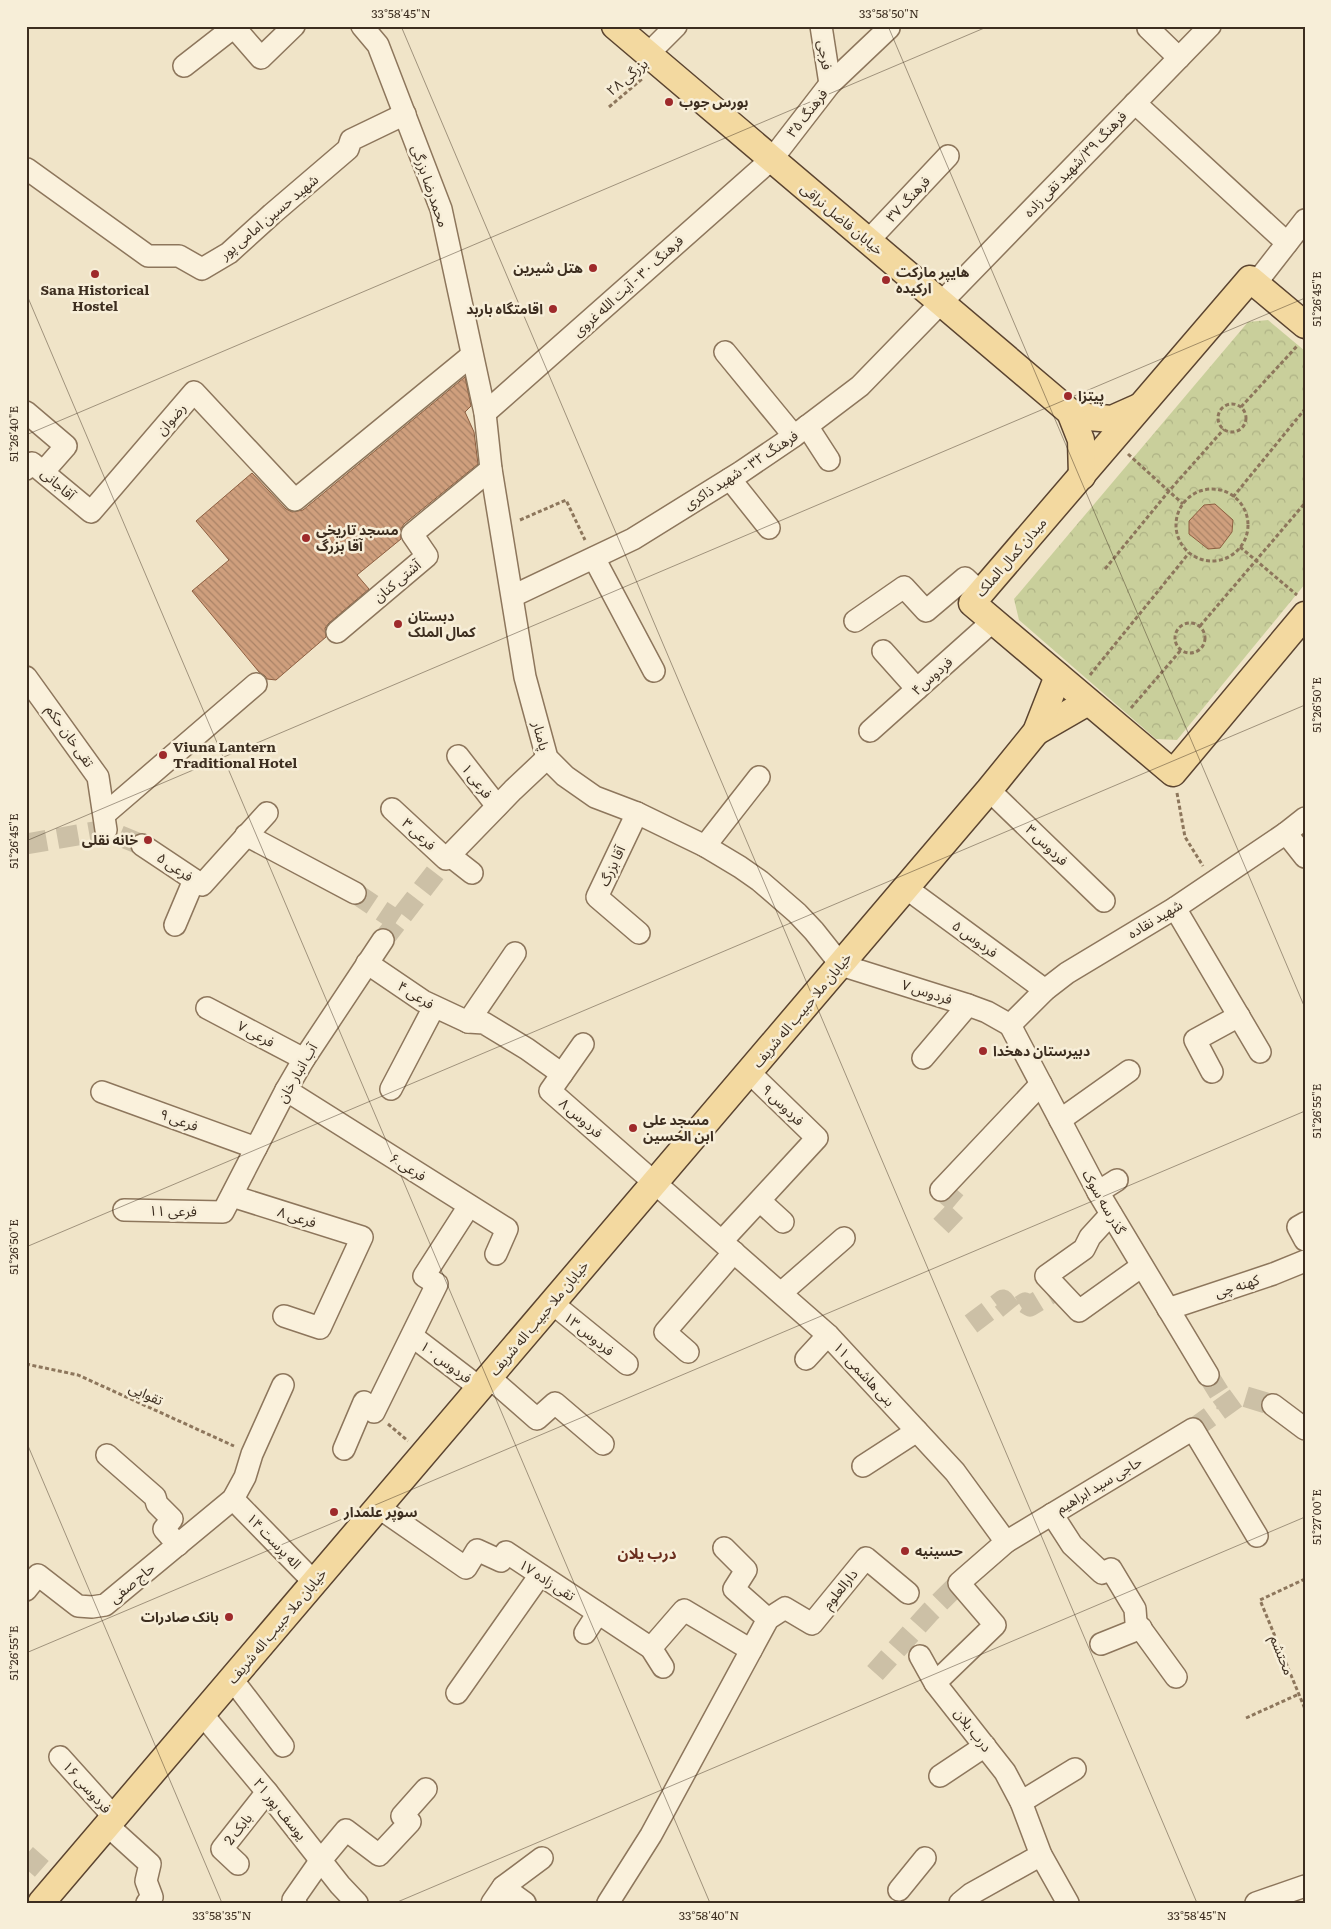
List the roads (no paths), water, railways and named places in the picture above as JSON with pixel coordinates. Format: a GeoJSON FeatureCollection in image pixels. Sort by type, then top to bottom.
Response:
{"type":"FeatureCollection","features":[{"type":"Feature","properties":{"kind":"main road","name":"خیابان فاضل نراقی"},"geometry":{"type":"LineString","coordinates":[[615,26],[1070,412],[1088,417],[1112,419],[1142,405]]}},
{"type":"Feature","properties":{"kind":"main road","name":"میدان کمال الملک"},"geometry":{"type":"LineString","coordinates":[[1256,283],[1250,278],[972,603],[1173,773],[1300,620]]}},
{"type":"Feature","properties":{"kind":"main road"},"geometry":{"type":"LineString","coordinates":[[1256,283],[1301,335]]}},
{"type":"Feature","properties":{"kind":"main road","name":"خیابان فاضل نراقی"},"geometry":{"type":"LineString","coordinates":[[1070,412],[1081,440],[1082,476]]}},
{"type":"Feature","properties":{"kind":"main road","name":"خیابان ملا حبیب اله شریف"},"geometry":{"type":"LineString","coordinates":[[41,1903],[1074,689]]}},
{"type":"Feature","properties":{"kind":"main road","name":"خیابان ملا حبیب اله شریف"},"geometry":{"type":"LineString","coordinates":[[1036,732],[1074,689]]}},
{"type":"Feature","properties":{"kind":"street"},"geometry":{"type":"LineString","coordinates":[[184,66],[234,27],[261,58],[294,26]]}},
{"type":"Feature","properties":{"kind":"street","name":"محمدرضا بزرگی"},"geometry":{"type":"LineString","coordinates":[[362,26],[378,45],[441,209],[472,355]]}},
{"type":"Feature","properties":{"kind":"street"},"geometry":{"type":"LineString","coordinates":[[654,59],[676,26]]}},
{"type":"Feature","properties":{"kind":"street","name":"فرجی"},"geometry":{"type":"LineString","coordinates":[[821,26],[830,84]]}},
{"type":"Feature","properties":{"kind":"street","name":"فرهنگ ۳۹/شهید تقی زاده"},"geometry":{"type":"LineString","coordinates":[[940,302],[1210,26]]}},
{"type":"Feature","properties":{"kind":"street","name":"فرهنگ ۳۵"},"geometry":{"type":"LineString","coordinates":[[772,159],[830,84],[889,28]]}},
{"type":"Feature","properties":{"kind":"street"},"geometry":{"type":"LineString","coordinates":[[1148,28],[1179,58]]}},
{"type":"Feature","properties":{"kind":"street"},"geometry":{"type":"LineString","coordinates":[[1135,103],[1287,242]]}},
{"type":"Feature","properties":{"kind":"street","name":"شهید حسین امامی پور"},"geometry":{"type":"LineString","coordinates":[[26,170],[28,169],[148,256],[179,256],[202,269],[229,254],[272,214],[348,149],[352,140],[405,114]]}},
{"type":"Feature","properties":{"kind":"street","name":"فرهنگ ۳۷"},"geometry":{"type":"LineString","coordinates":[[868,242],[948,156]]}},
{"type":"Feature","properties":{"kind":"street","name":"فرهنگ ۳۰ - آیت الله غروی"},"geometry":{"type":"LineString","coordinates":[[485,413],[772,159]]}},
{"type":"Feature","properties":{"kind":"street"},"geometry":{"type":"LineString","coordinates":[[1256,283],[1305,220]]}},
{"type":"Feature","properties":{"kind":"street","name":"فرهنگ ۳۲ - شهید ذاکری"},"geometry":{"type":"LineString","coordinates":[[513,596],[633,539],[730,479],[800,431],[860,386],[940,302]]}},
{"type":"Feature","properties":{"kind":"street"},"geometry":{"type":"LineString","coordinates":[[725,352],[830,460]]}},
{"type":"Feature","properties":{"kind":"street","name":"پامنار"},"geometry":{"type":"LineString","coordinates":[[472,355],[485,413],[491,469],[525,677],[547,758],[565,776],[595,797],[637,813],[705,846],[760,881],[814,931],[841,965]]}},
{"type":"Feature","properties":{"kind":"street","name":"رضوان"},"geometry":{"type":"LineString","coordinates":[[84,515],[194,392],[295,500],[472,355]]}},
{"type":"Feature","properties":{"kind":"street"},"geometry":{"type":"LineString","coordinates":[[26,412],[66,446],[35,470]]}},
{"type":"Feature","properties":{"kind":"street","name":"آشتی کنان"},"geometry":{"type":"LineString","coordinates":[[337,632],[427,556],[412,534],[491,469]]}},
{"type":"Feature","properties":{"kind":"street","name":"آقاجانی"},"geometry":{"type":"LineString","coordinates":[[35,470],[84,515]]}},
{"type":"Feature","properties":{"kind":"street"},"geometry":{"type":"LineString","coordinates":[[730,479],[769,528]]}},
{"type":"Feature","properties":{"kind":"street"},"geometry":{"type":"LineString","coordinates":[[594,558],[654,671]]}},
{"type":"Feature","properties":{"kind":"street"},"geometry":{"type":"LineString","coordinates":[[855,621],[904,587],[926,611],[965,578],[981,593]]}},
{"type":"Feature","properties":{"kind":"street","name":"فردوس۴"},"geometry":{"type":"LineString","coordinates":[[870,731],[993,621]]}},
{"type":"Feature","properties":{"kind":"street"},"geometry":{"type":"LineString","coordinates":[[884,651],[917,689]]}},
{"type":"Feature","properties":{"kind":"street","name":"تقی خان حکم"},"geometry":{"type":"LineString","coordinates":[[26,677],[98,777],[105,822],[256,684]]}},
{"type":"Feature","properties":{"kind":"street","name":"فرعی ۱"},"geometry":{"type":"LineString","coordinates":[[458,756],[497,806]]}},
{"type":"Feature","properties":{"kind":"street"},"geometry":{"type":"LineString","coordinates":[[448,857],[547,758]]}},
{"type":"Feature","properties":{"kind":"street"},"geometry":{"type":"LineString","coordinates":[[705,846],[759,777]]}},
{"type":"Feature","properties":{"kind":"street","name":"فردوس ۳"},"geometry":{"type":"LineString","coordinates":[[990,790],[1104,901]]}},
{"type":"Feature","properties":{"kind":"street","name":"فرعی ۳"},"geometry":{"type":"LineString","coordinates":[[392,809],[448,857],[472,873]]}},
{"type":"Feature","properties":{"kind":"street","name":"فرعی ۵"},"geometry":{"type":"LineString","coordinates":[[142,845],[202,885],[267,813]]}},
{"type":"Feature","properties":{"kind":"street","name":"آقا بزرگ"},"geometry":{"type":"LineString","coordinates":[[637,813],[597,897],[639,933]]}},
{"type":"Feature","properties":{"kind":"street","name":"شهید نقاده"},"geometry":{"type":"LineString","coordinates":[[1010,1025],[1045,990],[1067,973],[1176,908],[1305,818]]}},
{"type":"Feature","properties":{"kind":"street"},"geometry":{"type":"LineString","coordinates":[[1286,833],[1305,857]]}},
{"type":"Feature","properties":{"kind":"street"},"geometry":{"type":"LineString","coordinates":[[246,835],[355,893]]}},
{"type":"Feature","properties":{"kind":"street"},"geometry":{"type":"LineString","coordinates":[[175,925],[194,880]]}},
{"type":"Feature","properties":{"kind":"street","name":"فردوس ۵"},"geometry":{"type":"LineString","coordinates":[[906,888],[1045,990]]}},
{"type":"Feature","properties":{"kind":"street"},"geometry":{"type":"LineString","coordinates":[[1176,908],[1260,1052]]}},
{"type":"Feature","properties":{"kind":"street","name":"آب انبار خان"},"geometry":{"type":"LineString","coordinates":[[228,1204],[286,1090],[304,1059],[383,940]]}},
{"type":"Feature","properties":{"kind":"street"},"geometry":{"type":"LineString","coordinates":[[468,1022],[515,953]]}},
{"type":"Feature","properties":{"kind":"street","name":"فرعی ۴"},"geometry":{"type":"LineString","coordinates":[[366,963],[423,1002],[468,1022],[484,1023],[562,1074]]}},
{"type":"Feature","properties":{"kind":"street","name":"فردوس ۷"},"geometry":{"type":"LineString","coordinates":[[841,965],[968,1005],[987,1012],[1010,1025]]}},
{"type":"Feature","properties":{"kind":"street"},"geometry":{"type":"LineString","coordinates":[[923,1058],[968,1005]]}},
{"type":"Feature","properties":{"kind":"street"},"geometry":{"type":"LineString","coordinates":[[391,1089],[434,1007]]}},
{"type":"Feature","properties":{"kind":"street","name":"فرعی ۷"},"geometry":{"type":"LineString","coordinates":[[207,1008],[304,1059]]}},
{"type":"Feature","properties":{"kind":"street"},"geometry":{"type":"LineString","coordinates":[[1212,1072],[1195,1040],[1239,1016]]}},
{"type":"Feature","properties":{"kind":"street","name":"گذر سه سوک"},"geometry":{"type":"LineString","coordinates":[[1010,1025],[1098,1192],[1208,1375]]}},
{"type":"Feature","properties":{"kind":"street","name":"فردوس ۸"},"geometry":{"type":"LineString","coordinates":[[583,1044],[550,1091],[655,1182]]}},
{"type":"Feature","properties":{"kind":"street"},"geometry":{"type":"LineString","coordinates":[[1060,1120],[1129,1071]]}},
{"type":"Feature","properties":{"kind":"street","name":"فردوس ۹"},"geometry":{"type":"LineString","coordinates":[[749,1072],[818,1138],[760,1201]]}},
{"type":"Feature","properties":{"kind":"street"},"geometry":{"type":"LineString","coordinates":[[941,1190],[1041,1084]]}},
{"type":"Feature","properties":{"kind":"street","name":"فرعی ۶"},"geometry":{"type":"LineString","coordinates":[[286,1090],[507,1229],[496,1254]]}},
{"type":"Feature","properties":{"kind":"street","name":"فرعی ۹"},"geometry":{"type":"LineString","coordinates":[[102,1092],[256,1148]]}},
{"type":"Feature","properties":{"kind":"street"},"geometry":{"type":"LineString","coordinates":[[1098,1192],[1117,1180]]}},
{"type":"Feature","properties":{"kind":"street","name":"بنی هاشمی ۱۱"},"geometry":{"type":"LineString","coordinates":[[655,1182],[828,1335],[955,1472],[1006,1542]]}},
{"type":"Feature","properties":{"kind":"street"},"geometry":{"type":"LineString","coordinates":[[688,1352],[665,1332],[760,1201],[783,1222]]}},
{"type":"Feature","properties":{"kind":"street","name":"فرعی ۱۱"},"geometry":{"type":"LineString","coordinates":[[124,1210],[228,1204]]}},
{"type":"Feature","properties":{"kind":"street","name":"فرعی ۸"},"geometry":{"type":"LineString","coordinates":[[228,1204],[362,1237],[320,1328],[284,1316]]}},
{"type":"Feature","properties":{"kind":"street"},"geometry":{"type":"LineString","coordinates":[[344,1449],[364,1402],[374,1412],[437,1284],[424,1276],[469,1206]]}},
{"type":"Feature","properties":{"kind":"street"},"geometry":{"type":"LineString","coordinates":[[1111,1214],[1090,1238],[1084,1249],[1046,1276],[1079,1311],[1142,1266]]}},
{"type":"Feature","properties":{"kind":"street"},"geometry":{"type":"LineString","coordinates":[[1305,1223],[1298,1227],[1305,1240]]}},
{"type":"Feature","properties":{"kind":"street"},"geometry":{"type":"LineString","coordinates":[[781,1293],[844,1238]]}},
{"type":"Feature","properties":{"kind":"street","name":"کهنه چی"},"geometry":{"type":"LineString","coordinates":[[1168,1309],[1273,1274],[1305,1261]]}},
{"type":"Feature","properties":{"kind":"street","name":"فردوس ۱۳"},"geometry":{"type":"LineString","coordinates":[[552,1303],[627,1364]]}},
{"type":"Feature","properties":{"kind":"street"},"geometry":{"type":"LineString","coordinates":[[806,1359],[828,1335]]}},
{"type":"Feature","properties":{"kind":"street","name":"فردوس ۱۰"},"geometry":{"type":"LineString","coordinates":[[412,1336],[484,1382],[537,1419],[555,1403],[603,1444]]}},
{"type":"Feature","properties":{"kind":"street"},"geometry":{"type":"LineString","coordinates":[[234,1499],[283,1385]]}},
{"type":"Feature","properties":{"kind":"street"},"geometry":{"type":"LineString","coordinates":[[1273,1405],[1305,1429]]}},
{"type":"Feature","properties":{"kind":"street","name":"حاجی سید ابراهیم"},"geometry":{"type":"LineString","coordinates":[[1006,1542],[1193,1429],[1257,1536]]}},
{"type":"Feature","properties":{"kind":"street"},"geometry":{"type":"LineString","coordinates":[[863,1466],[917,1431]]}},
{"type":"Feature","properties":{"kind":"street"},"geometry":{"type":"LineString","coordinates":[[107,1455],[155,1497],[157,1504],[172,1519],[164,1530],[178,1545]]}},
{"type":"Feature","properties":{"kind":"street","name":"حاج صفی"},"geometry":{"type":"LineString","coordinates":[[26,1590],[38,1575],[78,1606],[92,1607],[105,1605],[234,1499]]}},
{"type":"Feature","properties":{"kind":"street","name":"اله پرست ۱۴"},"geometry":{"type":"LineString","coordinates":[[234,1499],[314,1582]]}},
{"type":"Feature","properties":{"kind":"street","name":"تقی زاده ۱۷"},"geometry":{"type":"LineString","coordinates":[[378,1507],[466,1568],[477,1550],[501,1561],[506,1552],[651,1648]]}},
{"type":"Feature","properties":{"kind":"street"},"geometry":{"type":"LineString","coordinates":[[1052,1514],[1072,1545],[1102,1573],[1111,1569],[1135,1609],[1136,1622],[1176,1677]]}},
{"type":"Feature","properties":{"kind":"street"},"geometry":{"type":"LineString","coordinates":[[935,1682],[995,1625],[959,1583],[1006,1542]]}},
{"type":"Feature","properties":{"kind":"street"},"geometry":{"type":"LineString","coordinates":[[608,1903],[652,1835],[768,1619],[734,1589],[746,1570],[724,1548]]}},
{"type":"Feature","properties":{"kind":"street","name":"دارالعلوم"},"geometry":{"type":"LineString","coordinates":[[768,1619],[785,1608],[812,1624],[852,1561],[866,1558],[908,1593]]}},
{"type":"Feature","properties":{"kind":"street"},"geometry":{"type":"LineString","coordinates":[[457,1693],[540,1575]]}},
{"type":"Feature","properties":{"kind":"street"},"geometry":{"type":"LineString","coordinates":[[663,1667],[651,1648],[684,1610],[751,1650]]}},
{"type":"Feature","properties":{"kind":"street"},"geometry":{"type":"LineString","coordinates":[[585,1633],[598,1613]]}},
{"type":"Feature","properties":{"kind":"street"},"geometry":{"type":"LineString","coordinates":[[1101,1644],[1141,1628]]}},
{"type":"Feature","properties":{"kind":"street","name":"درب یلان"},"geometry":{"type":"LineString","coordinates":[[920,1656],[935,1682],[1005,1772],[1021,1802],[1041,1856],[1068,1903]]}},
{"type":"Feature","properties":{"kind":"street"},"geometry":{"type":"LineString","coordinates":[[232,1679],[283,1746]]}},
{"type":"Feature","properties":{"kind":"street","name":"یوسف پور ۲۱"},"geometry":{"type":"LineString","coordinates":[[202,1714],[358,1903]]}},
{"type":"Feature","properties":{"kind":"street"},"geometry":{"type":"LineString","coordinates":[[940,1776],[985,1746]]}},
{"type":"Feature","properties":{"kind":"street","name":"فردوسی ۱۶"},"geometry":{"type":"LineString","coordinates":[[60,1757],[111,1821],[150,1864],[146,1881],[152,1897],[147,1903]]}},
{"type":"Feature","properties":{"kind":"street"},"geometry":{"type":"LineString","coordinates":[[1021,1802],[1075,1769]]}},
{"type":"Feature","properties":{"kind":"street"},"geometry":{"type":"LineString","coordinates":[[296,1903],[293,1900],[321,1860],[346,1830],[379,1856],[410,1822],[402,1816],[426,1789]]}},
{"type":"Feature","properties":{"kind":"street","name":"بابک 2"},"geometry":{"type":"LineString","coordinates":[[238,1864],[222,1849],[267,1792]]}},
{"type":"Feature","properties":{"kind":"street"},"geometry":{"type":"LineString","coordinates":[[960,1903],[978,1890],[1041,1856]]}},
{"type":"Feature","properties":{"kind":"street"},"geometry":{"type":"LineString","coordinates":[[498,1895],[542,1858]]}},
{"type":"Feature","properties":{"kind":"street"},"geometry":{"type":"LineString","coordinates":[[902,1893],[925,1858]]}},
{"type":"Feature","properties":{"kind":"street"},"geometry":{"type":"LineString","coordinates":[[1256,1903],[1287,1898],[1305,1886]]}},
{"type":"Feature","properties":{"kind":"street"},"geometry":{"type":"LineString","coordinates":[[498,1895],[525,1903]]}},
{"type":"Feature","properties":{"kind":"tunnel"},"geometry":{"type":"LineString","coordinates":[[26,844],[106,830],[142,845]]}},
{"type":"Feature","properties":{"kind":"tunnel"},"geometry":{"type":"LineString","coordinates":[[383,940],[446,859]]}},
{"type":"Feature","properties":{"kind":"tunnel"},"geometry":{"type":"LineString","coordinates":[[355,893],[397,921]]}},
{"type":"Feature","properties":{"kind":"tunnel"},"geometry":{"type":"LineString","coordinates":[[941,1190],[960,1206],[941,1226]]}},
{"type":"Feature","properties":{"kind":"tunnel"},"geometry":{"type":"LineString","coordinates":[[971,1324],[1003,1300],[1012,1311],[1025,1303],[1030,1306],[1058,1289]]}},
{"type":"Feature","properties":{"kind":"tunnel"},"geometry":{"type":"LineString","coordinates":[[1208,1375],[1226,1404]]}},
{"type":"Feature","properties":{"kind":"tunnel"},"geometry":{"type":"LineString","coordinates":[[1193,1429],[1240,1395],[1273,1405]]}},
{"type":"Feature","properties":{"kind":"tunnel"},"geometry":{"type":"LineString","coordinates":[[875,1673],[959,1583]]}},
{"type":"Feature","properties":{"kind":"tunnel"},"geometry":{"type":"LineString","coordinates":[[26,1855],[58,1883]]}},
{"type":"Feature","properties":{"kind":"place","name":"بورس جوب"},"geometry":{"type":"Point","coordinates":[669,102]}},
{"type":"Feature","properties":{"kind":"place","name":"هتل شیرین"},"geometry":{"type":"Point","coordinates":[593,268]}},
{"type":"Feature","properties":{"kind":"place","name":"Sana Historical Hostel"},"geometry":{"type":"Point","coordinates":[95,274]}},
{"type":"Feature","properties":{"kind":"place","name":"هایپر مارکت ارکیده"},"geometry":{"type":"Point","coordinates":[886,280]}},
{"type":"Feature","properties":{"kind":"place","name":"اقامتگاه باربد"},"geometry":{"type":"Point","coordinates":[553,309]}},
{"type":"Feature","properties":{"kind":"place","name":"پیتزا"},"geometry":{"type":"Point","coordinates":[1068,396]}},
{"type":"Feature","properties":{"kind":"place","name":"مسجد تاریخی آقا بزرگ"},"geometry":{"type":"Point","coordinates":[306,538]}},
{"type":"Feature","properties":{"kind":"place","name":"دبستان کمال الملک"},"geometry":{"type":"Point","coordinates":[398,624]}},
{"type":"Feature","properties":{"kind":"place","name":"Viuna Lantern Traditional Hotel"},"geometry":{"type":"Point","coordinates":[163,755]}},
{"type":"Feature","properties":{"kind":"place","name":"خانه نقلی"},"geometry":{"type":"Point","coordinates":[148,840]}},
{"type":"Feature","properties":{"kind":"place","name":"دبیرستان دهخدا"},"geometry":{"type":"Point","coordinates":[983,1051]}},
{"type":"Feature","properties":{"kind":"place","name":"مسجد علی ابن الحسین"},"geometry":{"type":"Point","coordinates":[633,1128]}},
{"type":"Feature","properties":{"kind":"place","name":"سوپر علمدار"},"geometry":{"type":"Point","coordinates":[334,1512]}},
{"type":"Feature","properties":{"kind":"place","name":"حسینیه"},"geometry":{"type":"Point","coordinates":[905,1551]}},
{"type":"Feature","properties":{"kind":"place","name":"بانک صادرات"},"geometry":{"type":"Point","coordinates":[229,1617]}},
{"type":"Feature","properties":{"kind":"district","name":"درب یلان"},"geometry":{"type":"Point","coordinates":[647,1554]}}]}
